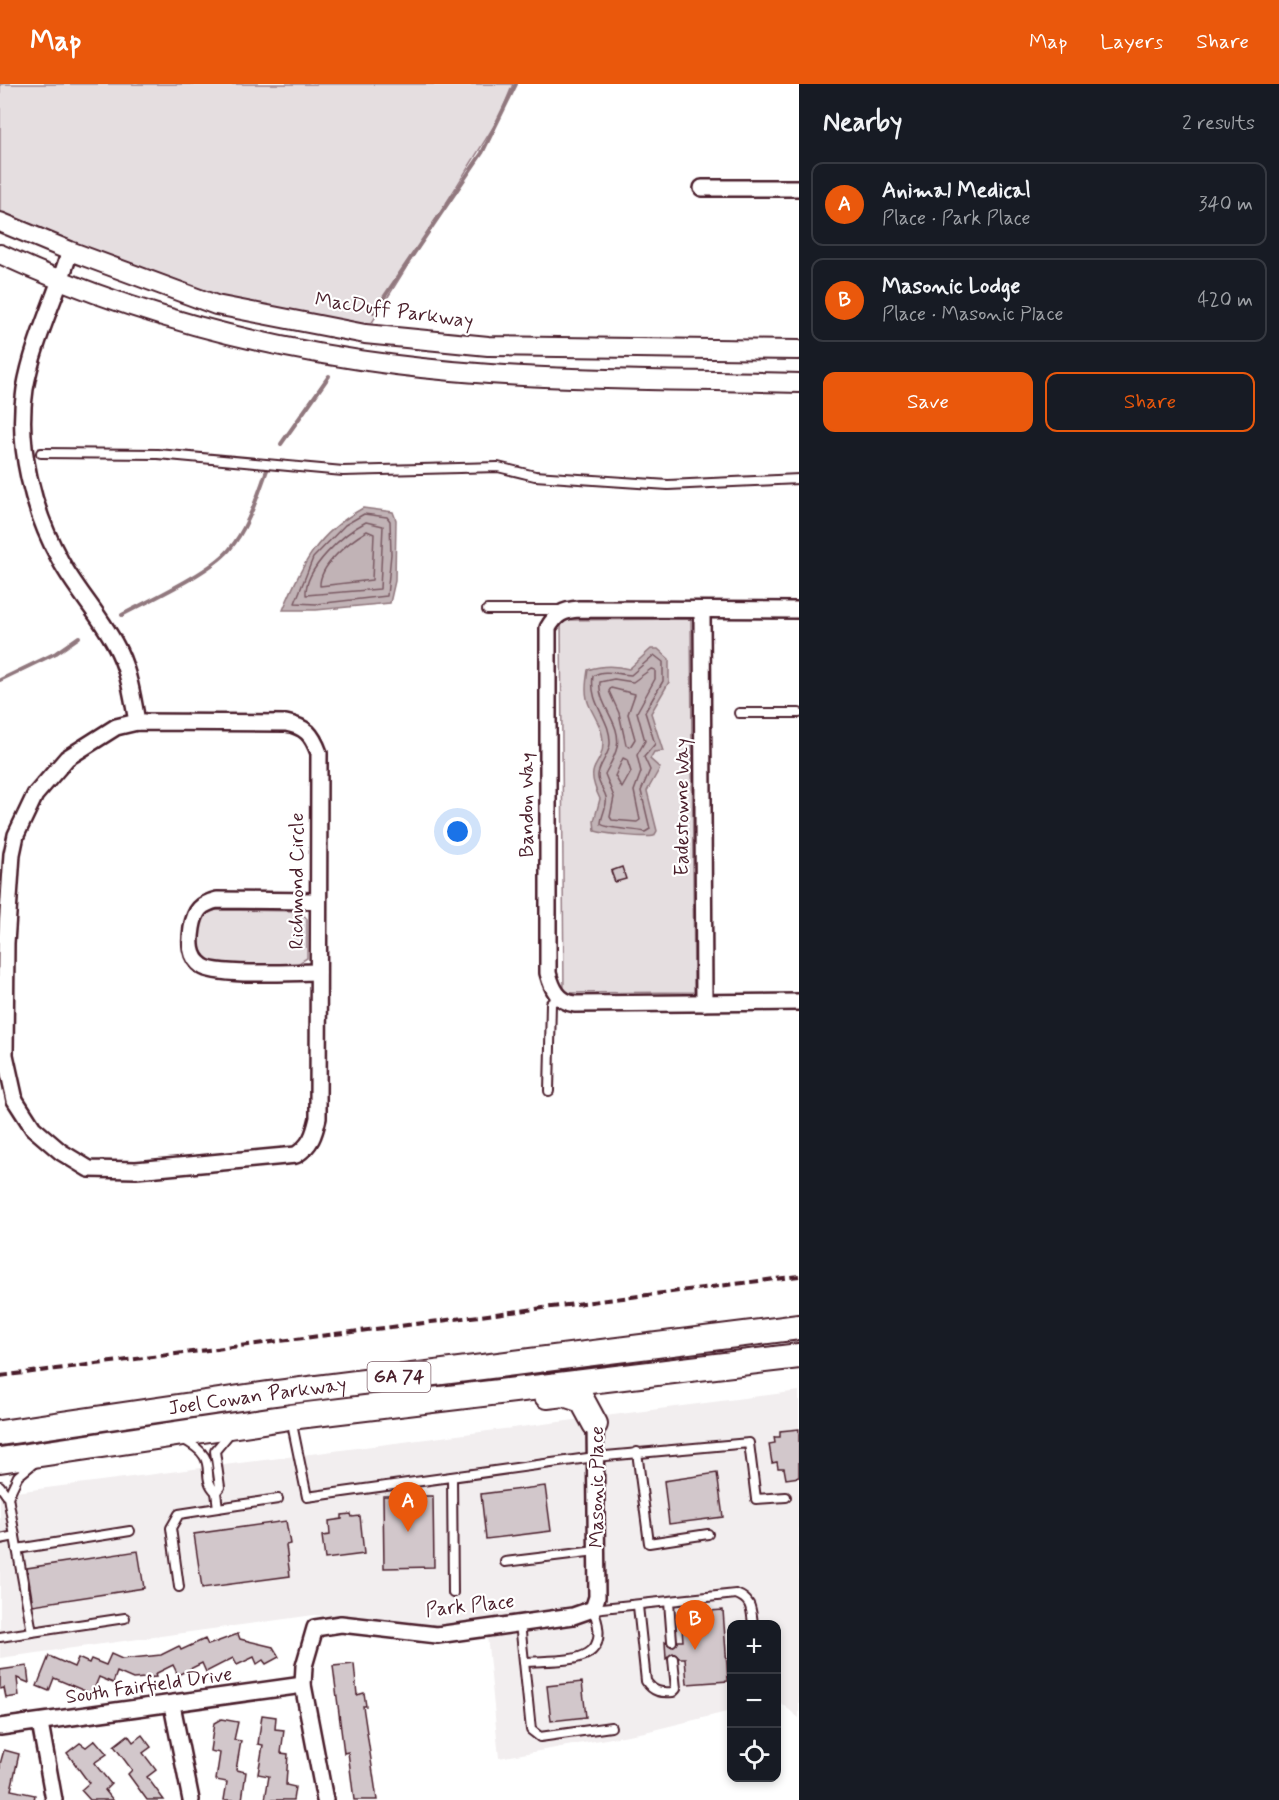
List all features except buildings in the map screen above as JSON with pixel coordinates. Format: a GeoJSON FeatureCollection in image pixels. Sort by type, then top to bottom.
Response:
{"type":"FeatureCollection","features":[{"type":"Feature","properties":{"kind":"main road","name":"Joel Cowan Parkway"},"geometry":{"type":"LineString","coordinates":[[0,1433],[268,1394],[799,1327]]}},
{"type":"Feature","properties":{"kind":"main road","name":"Joel Cowan Parkway"},"geometry":{"type":"LineString","coordinates":[[0,1460],[290,1417],[799,1356]]}},
{"type":"Feature","properties":{"kind":"main road","name":"Masonic Place"},"geometry":{"type":"LineString","coordinates":[[596,1424],[604,1396],[628,1376]]}},
{"type":"Feature","properties":{"kind":"main road"},"geometry":{"type":"LineString","coordinates":[[423,1401],[458,1406],[564,1394],[582,1400],[596,1424]]}},
{"type":"Feature","properties":{"kind":"street"},"geometry":{"type":"LineString","coordinates":[[702,188],[799,188]]}},
{"type":"Feature","properties":{"kind":"street","name":"MacDuff Parkway"},"geometry":{"type":"LineString","coordinates":[[0,222],[70,251],[216,305],[365,334],[488,346],[799,350]]}},
{"type":"Feature","properties":{"kind":"street"},"geometry":{"type":"LineString","coordinates":[[70,251],[35,351],[25,390],[24,429],[29,472],[37,512],[59,560],[120,652],[133,694],[137,722]]}},
{"type":"Feature","properties":{"kind":"street"},"geometry":{"type":"LineString","coordinates":[[0,254],[62,279],[216,332],[306,351],[396,365],[505,375],[799,383]]}},
{"type":"Feature","properties":{"kind":"street"},"geometry":{"type":"LineString","coordinates":[[564,610],[598,608],[702,611],[799,610]]}},
{"type":"Feature","properties":{"kind":"street","name":"Bandon Way"},"geometry":{"type":"LineString","coordinates":[[560,997],[552,986],[548,973],[548,628],[554,617],[564,610]]}},
{"type":"Feature","properties":{"kind":"street","name":"Eadestowne Way"},"geometry":{"type":"LineString","coordinates":[[702,611],[704,1004]]}},
{"type":"Feature","properties":{"kind":"street","name":"Richmond Circle"},"geometry":{"type":"LineString","coordinates":[[137,722],[286,723],[301,726],[312,735],[319,753],[318,901],[318,1118],[315,1135],[307,1148],[296,1155],[136,1170],[89,1169],[61,1152],[33,1128],[15,1100],[5,1055],[3,943],[12,854],[16,835],[35,795],[53,772],[88,742],[116,727],[137,722]]}},
{"type":"Feature","properties":{"kind":"street"},"geometry":{"type":"LineString","coordinates":[[318,901],[217,900],[203,904],[194,915],[191,937],[192,955],[202,967],[220,972],[318,972]]}},
{"type":"Feature","properties":{"kind":"street"},"geometry":{"type":"LineString","coordinates":[[560,997],[567,1003],[575,1004],[799,1002]]}},
{"type":"Feature","properties":{"kind":"street","name":"Masonic Place"},"geometry":{"type":"LineString","coordinates":[[593,1609],[597,1597],[596,1424]]}},
{"type":"Feature","properties":{"kind":"street","name":"Park Place"},"geometry":{"type":"LineString","coordinates":[[303,1685],[309,1645],[315,1628],[341,1624],[437,1635],[520,1621],[573,1616],[593,1609]]}},
{"type":"Feature","properties":{"kind":"street"},"geometry":{"type":"LineString","coordinates":[[303,1685],[325,1800]]}},
{"type":"Feature","properties":{"kind":"street","name":"South Fairfield Drive"},"geometry":{"type":"LineString","coordinates":[[0,1727],[172,1705],[303,1685]]}},
{"type":"Feature","properties":{"kind":"street"},"geometry":{"type":"LineString","coordinates":[[172,1705],[191,1800]]}},
{"type":"Feature","properties":{"kind":"street"},"geometry":{"type":"LineString","coordinates":[[39,1723],[54,1800]]}},
{"type":"Feature","properties":{"kind":"lane"},"geometry":{"type":"LineString","coordinates":[[41,453],[158,454],[343,471],[498,467],[535,476],[668,485],[799,479]]}},
{"type":"Feature","properties":{"kind":"lane"},"geometry":{"type":"LineString","coordinates":[[487,610],[564,610]]}},
{"type":"Feature","properties":{"kind":"lane"},"geometry":{"type":"LineString","coordinates":[[739,713],[799,713]]}},
{"type":"Feature","properties":{"kind":"lane"},"geometry":{"type":"LineString","coordinates":[[549,1091],[550,1003],[560,997]]}},
{"type":"Feature","properties":{"kind":"lane"},"geometry":{"type":"LineString","coordinates":[[290,1417],[307,1497],[595,1457],[749,1443],[756,1499],[786,1497]]}},
{"type":"Feature","properties":{"kind":"lane"},"geometry":{"type":"LineString","coordinates":[[216,1492],[220,1487],[215,1451],[237,1425]]}},
{"type":"Feature","properties":{"kind":"lane"},"geometry":{"type":"LineString","coordinates":[[172,1434],[197,1447],[206,1456],[218,1508]]}},
{"type":"Feature","properties":{"kind":"lane"},"geometry":{"type":"LineString","coordinates":[[637,1452],[649,1543],[708,1534]]}},
{"type":"Feature","properties":{"kind":"lane"},"geometry":{"type":"LineString","coordinates":[[8,1497],[18,1476],[51,1453]]}},
{"type":"Feature","properties":{"kind":"lane"},"geometry":{"type":"LineString","coordinates":[[452,1477],[453,1593]]}},
{"type":"Feature","properties":{"kind":"lane"},"geometry":{"type":"LineString","coordinates":[[0,1485],[8,1497],[32,1632]]}},
{"type":"Feature","properties":{"kind":"lane"},"geometry":{"type":"LineString","coordinates":[[179,1587],[171,1527],[179,1514],[278,1499]]}},
{"type":"Feature","properties":{"kind":"lane"},"geometry":{"type":"LineString","coordinates":[[18,1549],[130,1531]]}},
{"type":"Feature","properties":{"kind":"lane"},"geometry":{"type":"LineString","coordinates":[[0,1539],[15,1536]]}},
{"type":"Feature","properties":{"kind":"lane"},"geometry":{"type":"LineString","coordinates":[[505,1562],[596,1551]]}},
{"type":"Feature","properties":{"kind":"lane"},"geometry":{"type":"LineString","coordinates":[[524,1662],[578,1658],[594,1649],[599,1642],[600,1627],[593,1609],[736,1594],[747,1598],[751,1605],[753,1620]]}},
{"type":"Feature","properties":{"kind":"lane"},"geometry":{"type":"LineString","coordinates":[[669,1602],[672,1641]]}},
{"type":"Feature","properties":{"kind":"lane"},"geometry":{"type":"LineString","coordinates":[[638,1606],[646,1682],[650,1687],[656,1691],[673,1692],[676,1689],[674,1659]]}},
{"type":"Feature","properties":{"kind":"lane"},"geometry":{"type":"LineString","coordinates":[[0,1637],[125,1618]]}},
{"type":"Feature","properties":{"kind":"lane"},"geometry":{"type":"LineString","coordinates":[[520,1621],[531,1730],[540,1737],[611,1727]]}},
{"type":"Feature","properties":{"kind":"shaded area"},"geometry":{"type":"Polygon","coordinates":[[[0,84],[513,84],[499,118],[365,334],[216,305],[0,218],[0,84]]]}},
{"type":"Feature","properties":{"kind":"shaded area"},"geometry":{"type":"Polygon","coordinates":[[[691,619],[694,992],[564,993],[561,620],[691,619]]]}},
{"type":"Feature","properties":{"kind":"shaded area"},"geometry":{"type":"Polygon","coordinates":[[[216,910],[300,911],[307,919],[307,958],[296,965],[217,964],[204,955],[198,942],[202,921],[207,914],[216,910]]]}},
{"type":"Feature","properties":{"kind":"shaded area"},"geometry":{"type":"Polygon","coordinates":[[[799,1391],[799,1718],[781,1703],[781,1620],[727,1620],[727,1712],[645,1732],[499,1758],[487,1635],[314,1615],[0,1658],[0,1494],[799,1391]]]}},
{"type":"Feature","properties":{"kind":"water"},"geometry":{"type":"Polygon","coordinates":[[[363,508],[393,512],[396,520],[395,581],[390,603],[316,610],[283,610],[297,577],[313,551],[334,528],[363,508]]]}},
{"type":"Feature","properties":{"kind":"water"},"geometry":{"type":"Polygon","coordinates":[[[651,649],[658,649],[669,659],[669,682],[651,713],[663,751],[654,752],[650,759],[660,768],[647,791],[657,831],[654,836],[642,836],[595,831],[594,821],[600,799],[595,787],[593,772],[602,751],[603,737],[587,698],[588,670],[608,666],[629,669],[651,649]]]}},
{"type":"Feature","properties":{"kind":"waterway"},"geometry":{"type":"LineString","coordinates":[[374,312],[482,153],[516,84]]}},
{"type":"Feature","properties":{"kind":"waterway"},"geometry":{"type":"LineString","coordinates":[[281,444],[329,376]]}},
{"type":"Feature","properties":{"kind":"waterway"},"geometry":{"type":"LineString","coordinates":[[122,615],[194,577],[220,559],[236,541],[247,522],[267,470]]}},
{"type":"Feature","properties":{"kind":"waterway"},"geometry":{"type":"LineString","coordinates":[[0,680],[56,653],[79,637]]}},
{"type":"Feature","properties":{"kind":"railway"},"geometry":{"type":"LineString","coordinates":[[0,1376],[799,1276]]}},
{"type":"Feature","properties":{"kind":"place","name":"Animal Medical"},"geometry":{"type":"Point","coordinates":[408,1532]}},
{"type":"Feature","properties":{"kind":"place","name":"Masonic Lodge"},"geometry":{"type":"Point","coordinates":[695,1650]}}]}
